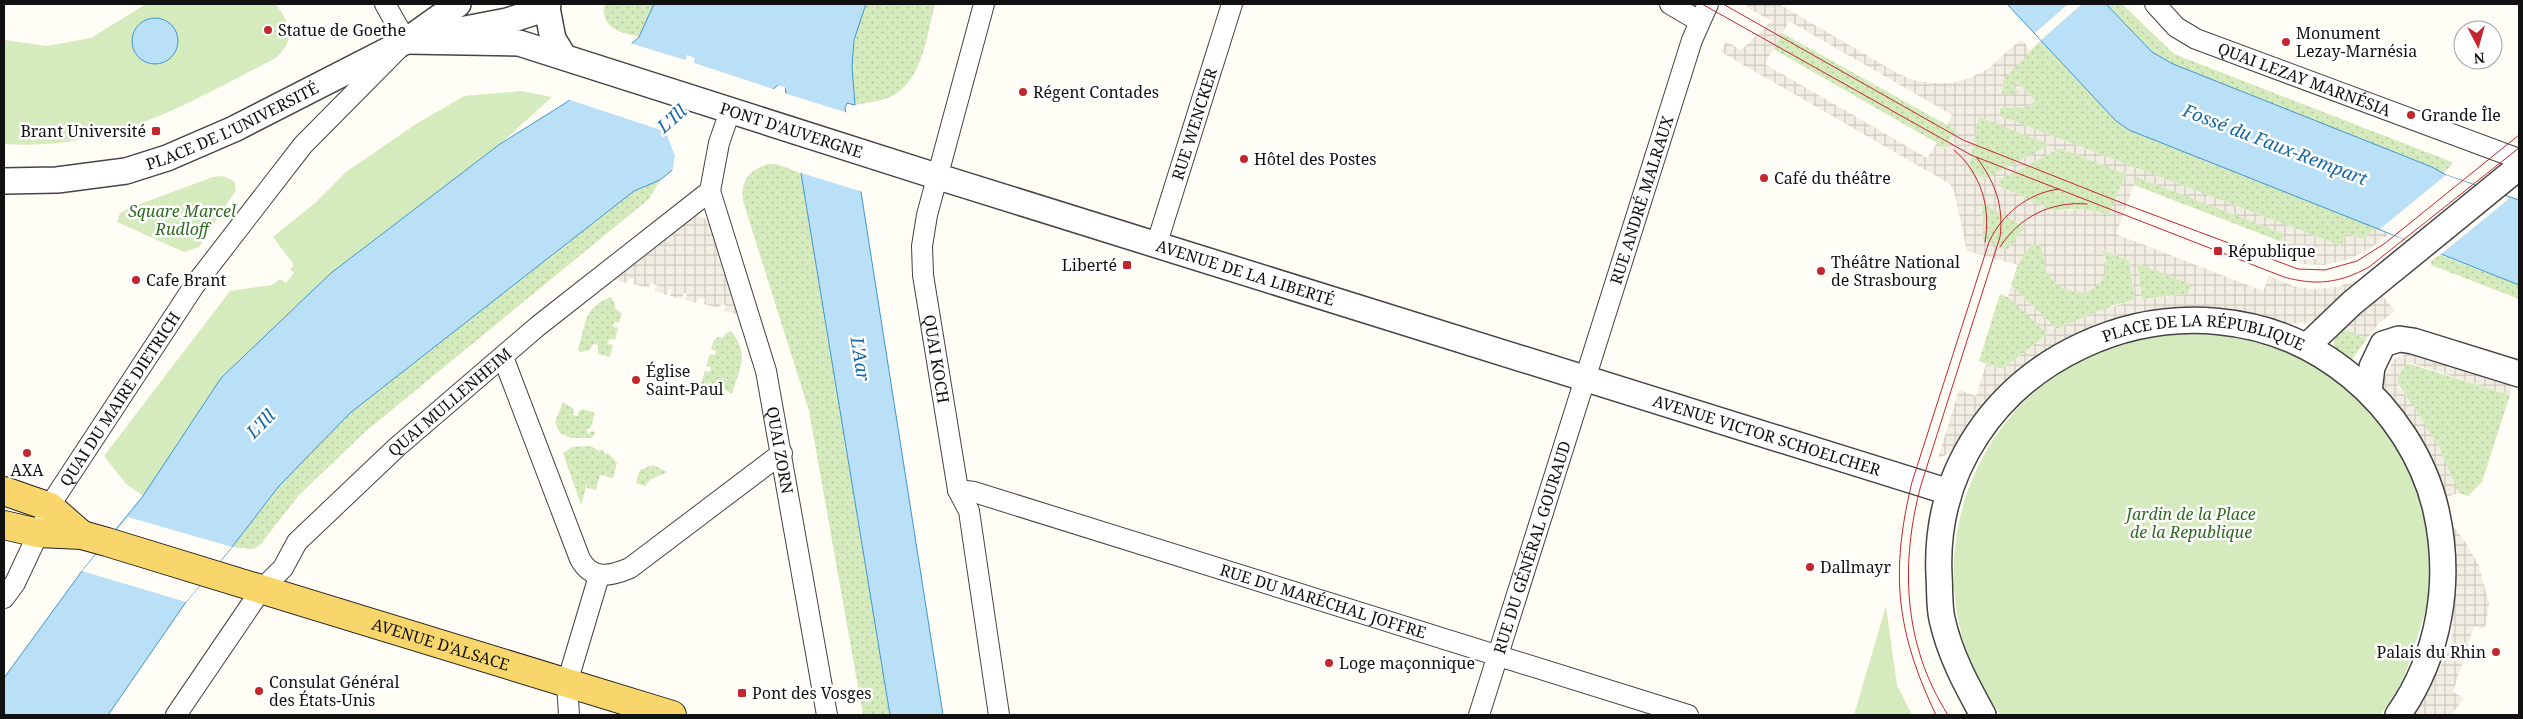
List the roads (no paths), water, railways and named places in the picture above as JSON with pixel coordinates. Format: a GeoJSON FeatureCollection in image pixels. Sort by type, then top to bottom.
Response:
{"type":"FeatureCollection","features":[{"type":"Feature","properties":{"kind":"main road"},"geometry":{"type":"LineString","coordinates":[[4,491],[50,507],[94,538]]}},
{"type":"Feature","properties":{"kind":"main road"},"geometry":{"type":"LineString","coordinates":[[4,525],[38,534],[94,538]]}},
{"type":"Feature","properties":{"kind":"main road","name":"AVENUE D'ALSACE"},"geometry":{"type":"LineString","coordinates":[[94,538],[672,715]]}},
{"type":"Feature","properties":{"kind":"street"},"geometry":{"type":"LineString","coordinates":[[385,4],[406,41]]}},
{"type":"Feature","properties":{"kind":"street","name":"QUAI DU MAIRE DIETRICH"},"geometry":{"type":"LineString","coordinates":[[4,598],[15,583],[50,507],[194,286],[303,145],[406,41],[458,4]]}},
{"type":"Feature","properties":{"kind":"street","name":"QUAI KOCH"},"geometry":{"type":"LineString","coordinates":[[984,4],[939,177],[927,215],[923,238],[923,275],[958,490],[969,511],[999,715]]}},
{"type":"Feature","properties":{"kind":"street","name":"RUE WENCKER"},"geometry":{"type":"LineString","coordinates":[[1156,246],[1232,4]]}},
{"type":"Feature","properties":{"kind":"street"},"geometry":{"type":"LineString","coordinates":[[1670,4],[1704,12]]}},
{"type":"Feature","properties":{"kind":"street","name":"QUAI LEZAY MARNÉSIA"},"geometry":{"type":"LineString","coordinates":[[2155,4],[2176,27],[2196,40],[2515,168]]}},
{"type":"Feature","properties":{"kind":"street"},"geometry":{"type":"LineString","coordinates":[[406,41],[507,21],[547,6],[554,39],[564,57]]}},
{"type":"Feature","properties":{"kind":"street","name":"RUE ANDRÉ MALRAUX"},"geometry":{"type":"LineString","coordinates":[[1585,380],[1704,12]]}},
{"type":"Feature","properties":{"kind":"street"},"geometry":{"type":"LineString","coordinates":[[406,41],[518,43],[564,57]]}},
{"type":"Feature","properties":{"kind":"street","name":"PLACE DE L'UNIVERSITÉ"},"geometry":{"type":"LineString","coordinates":[[8,184],[126,171],[167,158],[234,129],[406,41]]}},
{"type":"Feature","properties":{"kind":"street","name":"PONT D'AUVERGNE"},"geometry":{"type":"LineString","coordinates":[[564,57],[864,152],[905,167]]}},
{"type":"Feature","properties":{"kind":"street"},"geometry":{"type":"LineString","coordinates":[[711,183],[719,143],[730,111]]}},
{"type":"Feature","properties":{"kind":"street","name":"AVENUE DE LA LIBERTÉ"},"geometry":{"type":"LineString","coordinates":[[905,167],[1585,380]]}},
{"type":"Feature","properties":{"kind":"street"},"geometry":{"type":"LineString","coordinates":[[2307,346],[2352,304],[2515,168]]}},
{"type":"Feature","properties":{"kind":"street","name":"QUAI MULLENHEIM"},"geometry":{"type":"LineString","coordinates":[[176,715],[262,590],[283,568],[297,542],[397,447],[538,326],[711,183]]}},
{"type":"Feature","properties":{"kind":"street","name":"QUAI ZORN"},"geometry":{"type":"LineString","coordinates":[[711,183],[759,342],[782,452],[827,715]]}},
{"type":"Feature","properties":{"kind":"street","name":"PLACE DE LA RÉPUBLIQUE"},"geometry":{"type":"LineString","coordinates":[[1984,715],[1958,672],[1941,617],[1938,548],[1949,492],[1970,444],[2005,400],[2029,378],[2054,360],[2082,344],[2110,333],[2168,320],[2217,320],[2265,330],[2307,346],[2335,363],[2369,391],[2388,412],[2423,472],[2434,501],[2439,524],[2444,562],[2443,593],[2432,648],[2421,676],[2398,715]]}},
{"type":"Feature","properties":{"kind":"street"},"geometry":{"type":"LineString","coordinates":[[2369,391],[2372,367],[2383,344],[2399,339],[2436,347],[2519,374]]}},
{"type":"Feature","properties":{"kind":"street"},"geometry":{"type":"LineString","coordinates":[[503,357],[580,558],[585,568],[599,576],[614,574],[630,568],[782,452]]}},
{"type":"Feature","properties":{"kind":"street","name":"AVENUE VICTOR SCHOELCHER"},"geometry":{"type":"LineString","coordinates":[[1585,380],[1949,492]]}},
{"type":"Feature","properties":{"kind":"street","name":"RUE DU GÉNÉRAL GOURAUD"},"geometry":{"type":"LineString","coordinates":[[1479,715],[1585,380]]}},
{"type":"Feature","properties":{"kind":"street","name":"RUE DU MARÉCHAL JOFFRE"},"geometry":{"type":"LineString","coordinates":[[958,490],[974,492],[1688,715]]}},
{"type":"Feature","properties":{"kind":"street"},"geometry":{"type":"LineString","coordinates":[[569,715],[567,683],[599,576]]}},
{"type":"Feature","properties":{"kind":"water"},"geometry":{"type":"Polygon","coordinates":[[[654,4],[866,4],[854,40],[852,67],[855,105],[847,103],[845,108],[861,192],[943,715],[890,715],[801,173],[785,88],[778,85],[660,180],[634,191],[350,413],[279,486],[229,551],[186,602],[108,715],[4,715],[4,678],[82,571],[143,496],[221,378],[331,273],[500,144],[567,102],[639,37],[654,4]]]}},
{"type":"Feature","properties":{"kind":"water","name":"Fossé du Faux-Rempart"},"geometry":{"type":"Polygon","coordinates":[[[2007,4],[2106,4],[2152,52],[2173,64],[2432,167],[2446,175],[2519,200],[2519,285],[2129,130],[2116,121],[2007,4]]]}},
{"type":"Feature","properties":{"kind":"water"},"geometry":{"type":"Polygon","coordinates":[[[155,18],[168,22],[174,28],[178,41],[174,54],[168,60],[155,64],[142,60],[136,54],[132,41],[136,28],[142,22],[155,18]]]}},
{"type":"Feature","properties":{"kind":"tram line"},"geometry":{"type":"LineString","coordinates":[[1702,4],[1971,155],[2284,277],[2296,280],[2317,282],[2338,280],[2369,267],[2519,148]]}},
{"type":"Feature","properties":{"kind":"tram line"},"geometry":{"type":"LineString","coordinates":[[1723,4],[1963,140],[2122,203],[2298,269],[2325,270],[2357,261],[2384,244],[2519,135]]}},
{"type":"Feature","properties":{"kind":"tram line"},"geometry":{"type":"LineString","coordinates":[[1954,150],[1971,169],[1982,192],[1986,216],[1985,242]]}},
{"type":"Feature","properties":{"kind":"tram line"},"geometry":{"type":"LineString","coordinates":[[1948,715],[1933,688],[1914,632],[1908,574],[1914,514],[1921,485],[2000,237],[2001,215],[1997,195],[1989,176],[1977,158]]}},
{"type":"Feature","properties":{"kind":"tram line"},"geometry":{"type":"LineString","coordinates":[[1936,715],[1912,656],[1901,601],[1899,574],[1901,545],[1912,482],[1989,242],[1994,232],[2009,214],[2027,200],[2048,191],[2059,189]]}},
{"type":"Feature","properties":{"kind":"tram line"},"geometry":{"type":"LineString","coordinates":[[2000,247],[2017,227],[2037,213],[2061,205],[2087,204]]}},
{"type":"Feature","properties":{"kind":"place","name":"Statue de Goethe"},"geometry":{"type":"Point","coordinates":[268,30]}},
{"type":"Feature","properties":{"kind":"place","name":"Monument Lezay-Marnésia"},"geometry":{"type":"Point","coordinates":[2286,42]}},
{"type":"Feature","properties":{"kind":"place","name":"Régent Contades"},"geometry":{"type":"Point","coordinates":[1023,92]}},
{"type":"Feature","properties":{"kind":"place","name":"Grande Île"},"geometry":{"type":"Point","coordinates":[2411,115]}},
{"type":"Feature","properties":{"kind":"place","name":"Brant Université"},"geometry":{"type":"Point","coordinates":[156,131]}},
{"type":"Feature","properties":{"kind":"place","name":"Hôtel des Postes"},"geometry":{"type":"Point","coordinates":[1244,159]}},
{"type":"Feature","properties":{"kind":"place","name":"Café du théâtre"},"geometry":{"type":"Point","coordinates":[1764,178]}},
{"type":"Feature","properties":{"kind":"place","name":"République"},"geometry":{"type":"Point","coordinates":[2218,251]}},
{"type":"Feature","properties":{"kind":"place","name":"Liberté"},"geometry":{"type":"Point","coordinates":[1127,265]}},
{"type":"Feature","properties":{"kind":"place","name":"Théâtre National de Strasbourg"},"geometry":{"type":"Point","coordinates":[1821,271]}},
{"type":"Feature","properties":{"kind":"place","name":"Cafe Brant"},"geometry":{"type":"Point","coordinates":[136,280]}},
{"type":"Feature","properties":{"kind":"place","name":"Église Saint-Paul"},"geometry":{"type":"Point","coordinates":[636,380]}},
{"type":"Feature","properties":{"kind":"place","name":"AXA"},"geometry":{"type":"Point","coordinates":[27,453]}},
{"type":"Feature","properties":{"kind":"place","name":"Dallmayr"},"geometry":{"type":"Point","coordinates":[1810,567]}},
{"type":"Feature","properties":{"kind":"place","name":"Palais du Rhin"},"geometry":{"type":"Point","coordinates":[2496,652]}},
{"type":"Feature","properties":{"kind":"place","name":"Loge maçonnique"},"geometry":{"type":"Point","coordinates":[1329,663]}},
{"type":"Feature","properties":{"kind":"place","name":"Consulat Général des États-Unis"},"geometry":{"type":"Point","coordinates":[259,691]}},
{"type":"Feature","properties":{"kind":"place","name":"Pont des Vosges"},"geometry":{"type":"Point","coordinates":[742,693]}},
{"type":"Feature","properties":{"kind":"water label","name":"L'Ill"},"geometry":{"type":"Point","coordinates":[672,119]}},
{"type":"Feature","properties":{"kind":"water label","name":"L'Aar"},"geometry":{"type":"Point","coordinates":[860,359]}},
{"type":"Feature","properties":{"kind":"water label","name":"L'Ill"},"geometry":{"type":"Point","coordinates":[261,424]}},
{"type":"Feature","properties":{"kind":"park label","name":"Square Marcel Rudloff"},"geometry":{"type":"Point","coordinates":[182,220]}},
{"type":"Feature","properties":{"kind":"park label","name":"Jardin de la Place de la Republique"},"geometry":{"type":"Point","coordinates":[2191,523]}}]}
